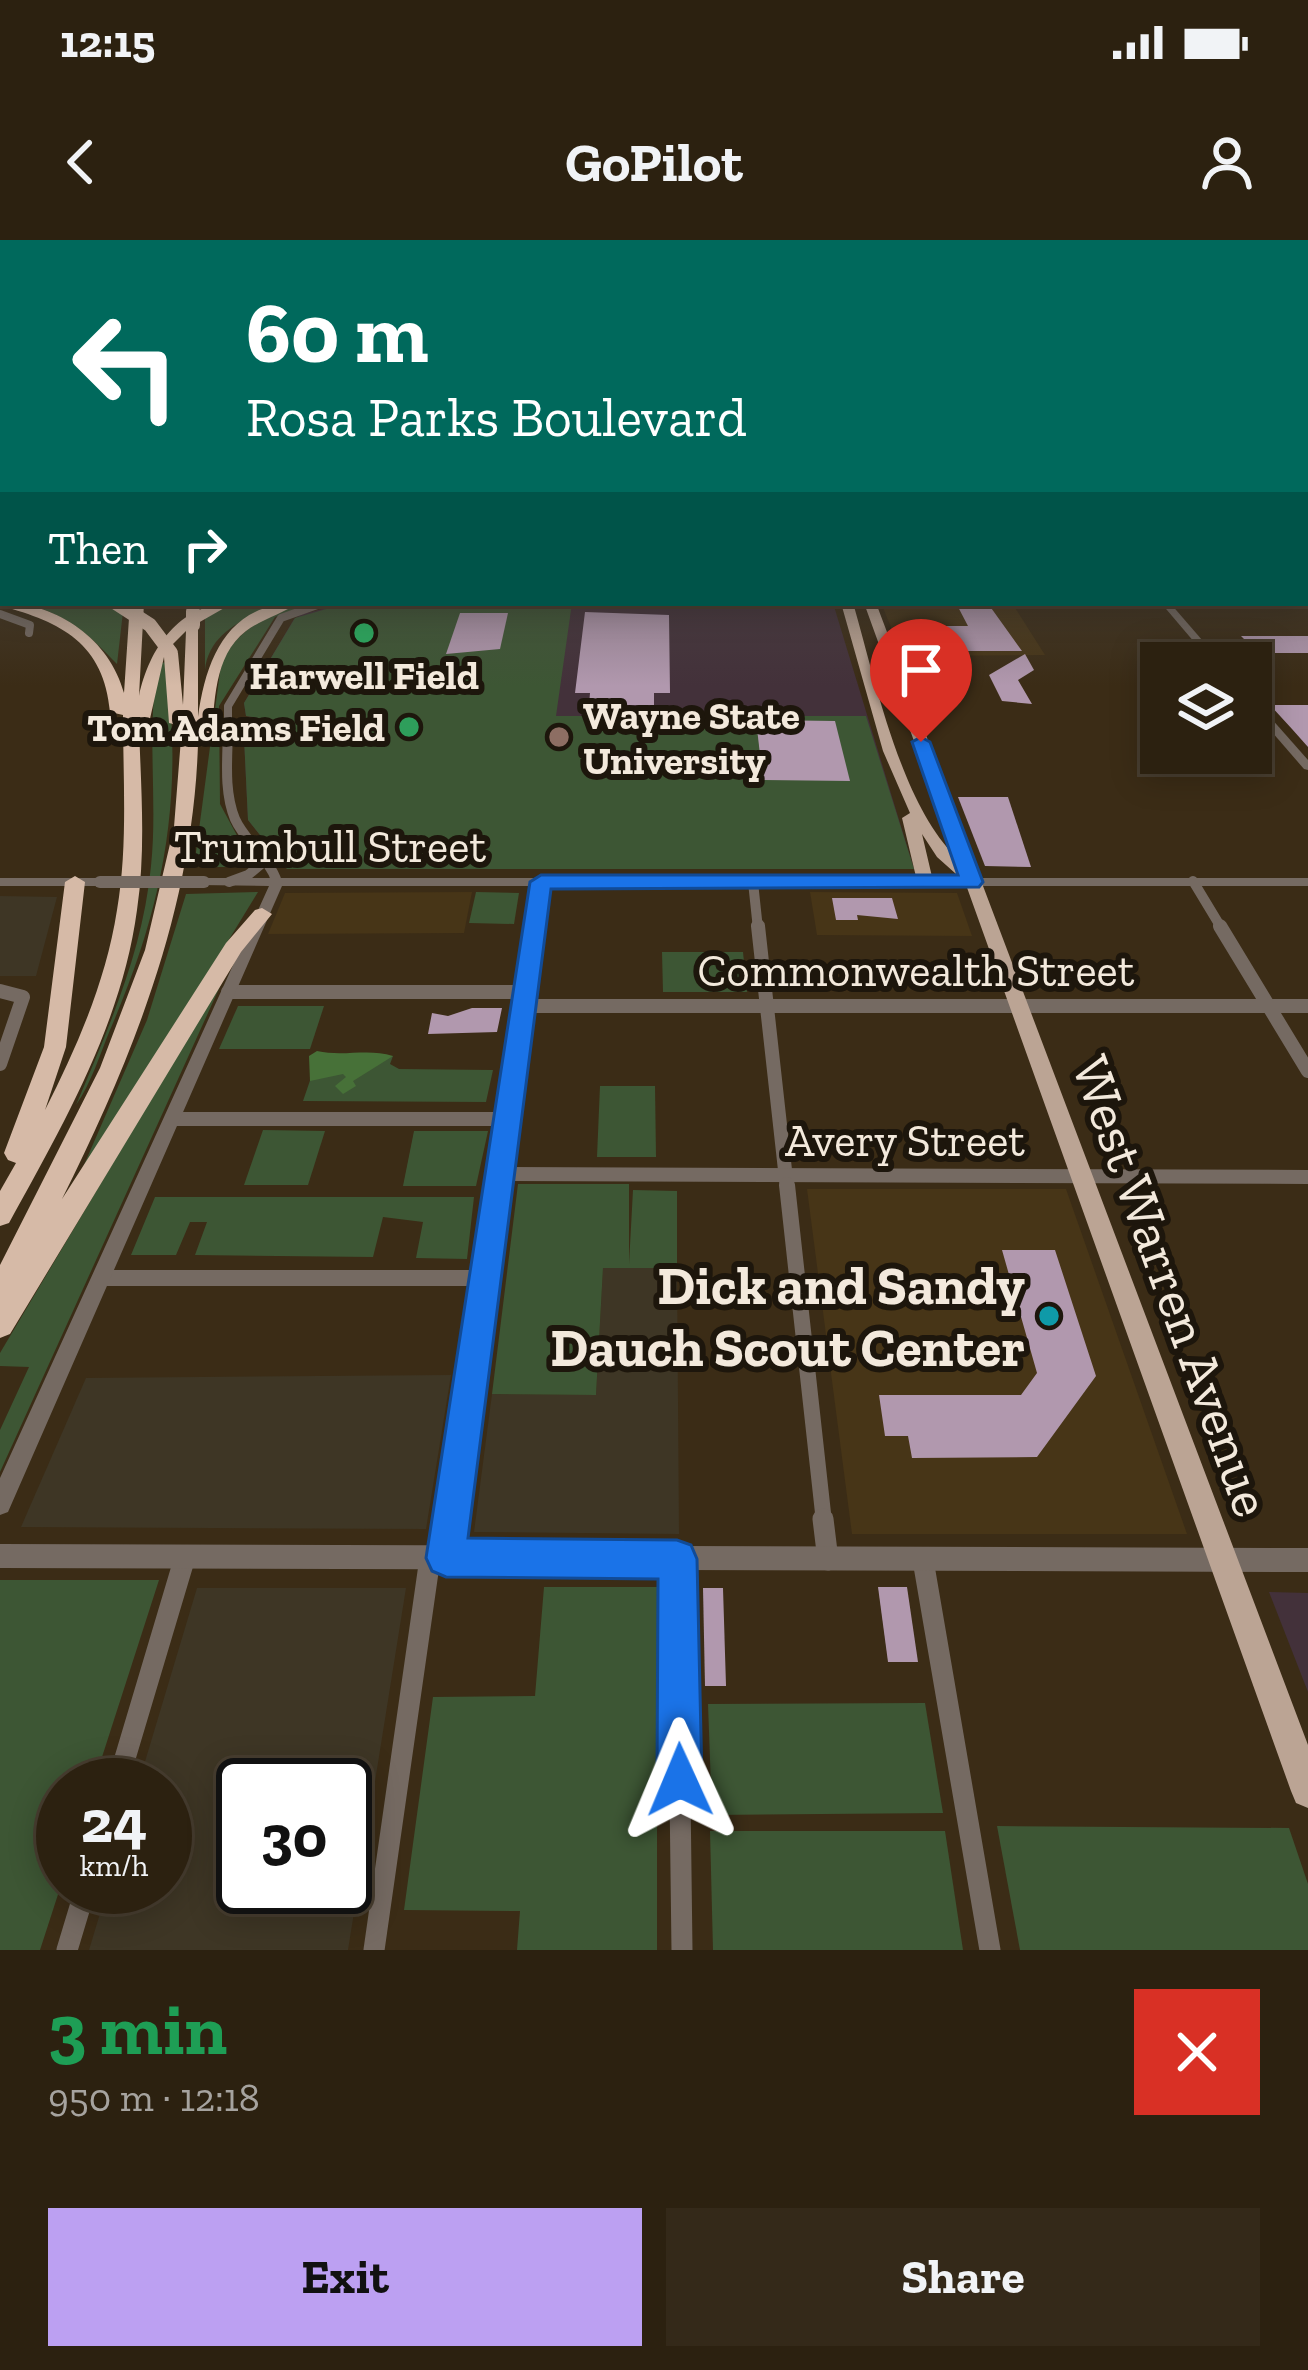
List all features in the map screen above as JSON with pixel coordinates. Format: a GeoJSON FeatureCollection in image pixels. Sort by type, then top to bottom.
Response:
{"type":"FeatureCollection","features":[{"type":"Feature","properties":{"kind":"highway"},"geometry":{"type":"LineString","coordinates":[[16,606],[61,620],[96,647],[118,695],[118,732],[132,763]]}},
{"type":"Feature","properties":{"kind":"highway"},"geometry":{"type":"LineString","coordinates":[[121,606],[150,625],[171,652],[179,731],[189,737]]}},
{"type":"Feature","properties":{"kind":"highway"},"geometry":{"type":"LineString","coordinates":[[0,1215],[68,1085],[113,973],[130,893],[137,606]]}},
{"type":"Feature","properties":{"kind":"highway"},"geometry":{"type":"LineString","coordinates":[[132,763],[151,661],[178,630],[221,606]]}},
{"type":"Feature","properties":{"kind":"highway"},"geometry":{"type":"LineString","coordinates":[[188,764],[202,742],[218,651],[246,623],[291,608]]}},
{"type":"Feature","properties":{"kind":"highway"},"geometry":{"type":"LineString","coordinates":[[0,1294],[119,1051],[166,914],[183,827],[193,613]]}},
{"type":"Feature","properties":{"kind":"highway"},"geometry":{"type":"LineString","coordinates":[[0,1192],[39,1100],[55,1047],[87,882]]}},
{"type":"Feature","properties":{"kind":"highway"},"geometry":{"type":"LineString","coordinates":[[0,1324],[210,985],[262,914]]}},
{"type":"Feature","properties":{"kind":"main road","name":"West Warren Avenue"},"geometry":{"type":"LineString","coordinates":[[849,606],[899,768],[927,830],[972,882]]}},
{"type":"Feature","properties":{"kind":"main road","name":"West Warren Avenue"},"geometry":{"type":"LineString","coordinates":[[869,606],[1308,1791]]}},
{"type":"Feature","properties":{"kind":"main road"},"geometry":{"type":"LineString","coordinates":[[867,666],[894,669]]}},
{"type":"Feature","properties":{"kind":"main road"},"geometry":{"type":"LineString","coordinates":[[925,881],[899,768],[914,770],[928,764]]}},
{"type":"Feature","properties":{"kind":"street"},"geometry":{"type":"LineString","coordinates":[[1168,606],[1199,642]]}},
{"type":"Feature","properties":{"kind":"street"},"geometry":{"type":"LineString","coordinates":[[0,1504],[277,882],[244,834],[232,807],[228,706],[291,608]]}},
{"type":"Feature","properties":{"kind":"street"},"geometry":{"type":"LineString","coordinates":[[0,614],[30,625],[28,633]]}},
{"type":"Feature","properties":{"kind":"street"},"geometry":{"type":"LineString","coordinates":[[1272,726],[1308,767]]}},
{"type":"Feature","properties":{"kind":"street"},"geometry":{"type":"LineString","coordinates":[[229,882],[266,860]]}},
{"type":"Feature","properties":{"kind":"street"},"geometry":{"type":"LineString","coordinates":[[1193,881],[1308,1071]]}},
{"type":"Feature","properties":{"kind":"street","name":"Trumbull Street"},"geometry":{"type":"LineString","coordinates":[[0,882],[1308,882]]}},
{"type":"Feature","properties":{"kind":"street"},"geometry":{"type":"LineString","coordinates":[[374,1950],[488,1279],[541,882]]}},
{"type":"Feature","properties":{"kind":"street"},"geometry":{"type":"LineString","coordinates":[[753,882],[828,1560]]}},
{"type":"Feature","properties":{"kind":"street"},"geometry":{"type":"LineString","coordinates":[[0,1064],[22,997],[2,991]]}},
{"type":"Feature","properties":{"kind":"street","name":"Commonwealth Street"},"geometry":{"type":"LineString","coordinates":[[228,992],[766,1006],[1308,1006]]}},
{"type":"Feature","properties":{"kind":"street"},"geometry":{"type":"LineString","coordinates":[[172,1119],[509,1119]]}},
{"type":"Feature","properties":{"kind":"street","name":"Avery Street"},"geometry":{"type":"LineString","coordinates":[[502,1174],[1308,1177]]}},
{"type":"Feature","properties":{"kind":"street"},"geometry":{"type":"LineString","coordinates":[[102,1278],[488,1279]]}},
{"type":"Feature","properties":{"kind":"street"},"geometry":{"type":"LineString","coordinates":[[0,1556],[1308,1560]]}},
{"type":"Feature","properties":{"kind":"street"},"geometry":{"type":"LineString","coordinates":[[125,1758],[185,1557]]}},
{"type":"Feature","properties":{"kind":"street"},"geometry":{"type":"LineString","coordinates":[[677,1559],[682,1950]]}},
{"type":"Feature","properties":{"kind":"street"},"geometry":{"type":"LineString","coordinates":[[923,1559],[990,1950]]}},
{"type":"Feature","properties":{"kind":"street"},"geometry":{"type":"LineString","coordinates":[[67,1950],[78,1914]]}},
{"type":"Feature","properties":{"kind":"shaded area","name":"Wayne State University"},"geometry":{"type":"Polygon","coordinates":[[[335,606],[834,606],[914,869],[287,869],[248,820],[244,738],[270,734],[277,721],[246,716],[244,703],[294,619],[335,606]]]}},
{"type":"Feature","properties":{"kind":"shaded area"},"geometry":{"type":"Polygon","coordinates":[[[882,606],[1014,606],[1045,655],[903,656],[882,606]]]}},
{"type":"Feature","properties":{"kind":"shaded area"},"geometry":{"type":"Polygon","coordinates":[[[472,892],[464,933],[268,934],[285,893],[472,892]]]}},
{"type":"Feature","properties":{"kind":"shaded area"},"geometry":{"type":"Polygon","coordinates":[[[810,892],[957,893],[972,936],[817,935],[810,892]]]}},
{"type":"Feature","properties":{"kind":"shaded area"},"geometry":{"type":"Polygon","coordinates":[[[0,896],[57,897],[36,976],[0,976],[0,896]]]}},
{"type":"Feature","properties":{"kind":"shaded area"},"geometry":{"type":"Polygon","coordinates":[[[807,1189],[1066,1189],[1187,1534],[852,1534],[807,1189]]]}},
{"type":"Feature","properties":{"kind":"shaded area"},"geometry":{"type":"Polygon","coordinates":[[[603,1268],[677,1268],[679,1534],[474,1532],[492,1394],[596,1395],[603,1268]]]}},
{"type":"Feature","properties":{"kind":"shaded area"},"geometry":{"type":"Polygon","coordinates":[[[451,1375],[426,1529],[21,1527],[86,1378],[451,1375]]]}},
{"type":"Feature","properties":{"kind":"shaded area"},"geometry":{"type":"Polygon","coordinates":[[[197,1588],[406,1588],[372,1800],[372,1758],[216,1758],[216,1914],[354,1914],[348,1950],[89,1950],[100,1914],[192,1914],[192,1758],[146,1758],[197,1588]]]}},
{"type":"Feature","properties":{"kind":"shaded area"},"geometry":{"type":"Polygon","coordinates":[[[1269,1592],[1308,1593],[1308,1692],[1269,1592]]]}},
{"type":"Feature","properties":{"kind":"green space"},"geometry":{"type":"Polygon","coordinates":[[[32,606],[124,606],[117,664],[76,627],[32,606]]]}},
{"type":"Feature","properties":{"kind":"green space"},"geometry":{"type":"Polygon","coordinates":[[[228,606],[274,606],[222,635],[205,670],[205,617],[228,606]]]}},
{"type":"Feature","properties":{"kind":"green space"},"geometry":{"type":"Polygon","coordinates":[[[303,606],[275,617],[219,706],[220,804],[240,841],[260,859],[254,867],[194,867],[222,657],[260,620],[285,608],[303,606]]]}},
{"type":"Feature","properties":{"kind":"green space","name":"Wayne State University"},"geometry":{"type":"Polygon","coordinates":[[[337,606],[572,606],[556,716],[866,716],[914,869],[287,869],[248,820],[244,738],[270,734],[277,721],[246,716],[244,703],[295,618],[337,606]]]}},
{"type":"Feature","properties":{"kind":"green space"},"geometry":{"type":"Polygon","coordinates":[[[166,662],[172,759],[165,850],[129,984],[76,1105],[123,988],[141,928],[153,841],[155,689],[158,664],[166,662]]]}},
{"type":"Feature","properties":{"kind":"green space"},"geometry":{"type":"Polygon","coordinates":[[[258,892],[77,1181],[147,1020],[186,894],[258,892]]]}},
{"type":"Feature","properties":{"kind":"green space"},"geometry":{"type":"Polygon","coordinates":[[[476,892],[519,893],[514,924],[469,923],[476,892]]]}},
{"type":"Feature","properties":{"kind":"green space"},"geometry":{"type":"Polygon","coordinates":[[[662,952],[743,952],[747,992],[663,992],[662,952]]]}},
{"type":"Feature","properties":{"kind":"green space"},"geometry":{"type":"Polygon","coordinates":[[[227,971],[0,1472],[0,1430],[29,1367],[0,1366],[0,1353],[227,971]]]}},
{"type":"Feature","properties":{"kind":"green space"},"geometry":{"type":"Polygon","coordinates":[[[238,1006],[324,1006],[310,1049],[219,1049],[238,1006]]]}},
{"type":"Feature","properties":{"kind":"green space"},"geometry":{"type":"Polygon","coordinates":[[[317,1051],[393,1056],[353,1081],[356,1086],[343,1094],[335,1086],[346,1077],[343,1074],[310,1081],[309,1056],[317,1051]]]}},
{"type":"Feature","properties":{"kind":"green space"},"geometry":{"type":"Polygon","coordinates":[[[393,1056],[390,1064],[399,1069],[493,1070],[486,1102],[303,1101],[318,1057],[393,1056]]]}},
{"type":"Feature","properties":{"kind":"green space"},"geometry":{"type":"Polygon","coordinates":[[[600,1086],[655,1086],[656,1157],[597,1157],[600,1086]]]}},
{"type":"Feature","properties":{"kind":"green space"},"geometry":{"type":"Polygon","coordinates":[[[263,1130],[325,1131],[308,1185],[244,1185],[263,1130]]]}},
{"type":"Feature","properties":{"kind":"green space"},"geometry":{"type":"Polygon","coordinates":[[[414,1131],[488,1131],[476,1186],[403,1186],[414,1131]]]}},
{"type":"Feature","properties":{"kind":"green space"},"geometry":{"type":"Polygon","coordinates":[[[518,1184],[629,1184],[629,1264],[633,1190],[677,1191],[677,1268],[603,1268],[596,1395],[492,1394],[518,1184]]]}},
{"type":"Feature","properties":{"kind":"green space"},"geometry":{"type":"Polygon","coordinates":[[[155,1197],[474,1197],[467,1259],[416,1258],[423,1222],[383,1217],[373,1257],[195,1255],[207,1222],[190,1222],[176,1255],[131,1255],[155,1197]]]}},
{"type":"Feature","properties":{"kind":"green space"},"geometry":{"type":"Polygon","coordinates":[[[0,1580],[159,1580],[102,1758],[36,1758],[36,1914],[52,1914],[40,1950],[0,1950],[0,1580]]]}},
{"type":"Feature","properties":{"kind":"green space"},"geometry":{"type":"Polygon","coordinates":[[[544,1587],[657,1587],[657,1950],[517,1950],[520,1911],[404,1910],[433,1697],[535,1696],[544,1587]]]}},
{"type":"Feature","properties":{"kind":"green space"},"geometry":{"type":"Polygon","coordinates":[[[925,1703],[943,1813],[712,1815],[708,1704],[925,1703]]]}},
{"type":"Feature","properties":{"kind":"green space"},"geometry":{"type":"Polygon","coordinates":[[[997,1826],[1289,1828],[1308,1884],[1308,1950],[1020,1950],[997,1826]]]}},
{"type":"Feature","properties":{"kind":"green space"},"geometry":{"type":"Polygon","coordinates":[[[710,1831],[945,1831],[963,1950],[713,1950],[710,1831]]]}},
{"type":"Feature","properties":{"kind":"building"},"geometry":{"type":"Polygon","coordinates":[[[958,606],[990,606],[1022,651],[951,651],[938,626],[968,626],[958,606]]]}},
{"type":"Feature","properties":{"kind":"building"},"geometry":{"type":"Polygon","coordinates":[[[585,612],[669,615],[670,693],[654,693],[654,705],[589,705],[590,693],[575,693],[585,612]]]}},
{"type":"Feature","properties":{"kind":"building"},"geometry":{"type":"Polygon","coordinates":[[[460,613],[508,613],[500,649],[446,654],[460,613]]]}},
{"type":"Feature","properties":{"kind":"building"},"geometry":{"type":"Polygon","coordinates":[[[1241,636],[1308,636],[1308,653],[1272,653],[1272,642],[1247,642],[1241,636]]]}},
{"type":"Feature","properties":{"kind":"building"},"geometry":{"type":"Polygon","coordinates":[[[1025,654],[1034,670],[1018,680],[1032,704],[1002,701],[989,675],[1025,654]]]}},
{"type":"Feature","properties":{"kind":"building"},"geometry":{"type":"Polygon","coordinates":[[[1272,705],[1308,705],[1308,747],[1272,705]]]}},
{"type":"Feature","properties":{"kind":"building"},"geometry":{"type":"Polygon","coordinates":[[[756,720],[835,721],[850,781],[763,780],[756,720]]]}},
{"type":"Feature","properties":{"kind":"building"},"geometry":{"type":"Polygon","coordinates":[[[958,797],[1008,797],[1031,867],[985,866],[958,797]]]}},
{"type":"Feature","properties":{"kind":"building"},"geometry":{"type":"Polygon","coordinates":[[[832,898],[892,898],[898,919],[857,915],[858,920],[836,920],[832,898]]]}},
{"type":"Feature","properties":{"kind":"building"},"geometry":{"type":"Polygon","coordinates":[[[472,1008],[502,1008],[497,1032],[428,1034],[432,1013],[448,1016],[472,1008]]]}},
{"type":"Feature","properties":{"kind":"building","name":"Dick and Sandy Dauch Scout Center"},"geometry":{"type":"Polygon","coordinates":[[[1002,1250],[1055,1250],[1096,1376],[1037,1457],[912,1458],[908,1436],[885,1436],[879,1395],[1021,1395],[1037,1373],[1002,1250]]]}},
{"type":"Feature","properties":{"kind":"building"},"geometry":{"type":"Polygon","coordinates":[[[878,1587],[907,1587],[918,1662],[888,1662],[878,1587]]]}},
{"type":"Feature","properties":{"kind":"building"},"geometry":{"type":"Polygon","coordinates":[[[703,1588],[723,1588],[726,1686],[705,1686],[703,1588]]]}},
{"type":"Feature","properties":{"kind":"place","name":"Harwell Field"},"geometry":{"type":"Point","coordinates":[364,633]}},
{"type":"Feature","properties":{"kind":"place","name":"Tom Adams Field"},"geometry":{"type":"Point","coordinates":[409,727]}},
{"type":"Feature","properties":{"kind":"place","name":"Wayne State University"},"geometry":{"type":"Point","coordinates":[559,737]}},
{"type":"Feature","properties":{"kind":"place","name":"Dick and Sandy Dauch Scout Center"},"geometry":{"type":"Point","coordinates":[1049,1316]}},
{"type":"Feature","properties":{"kind":"route"},"geometry":{"type":"LineString","coordinates":[[680,1780],[677,1559],[446,1558],[541,882],[972,882],[921,742]]}}]}
